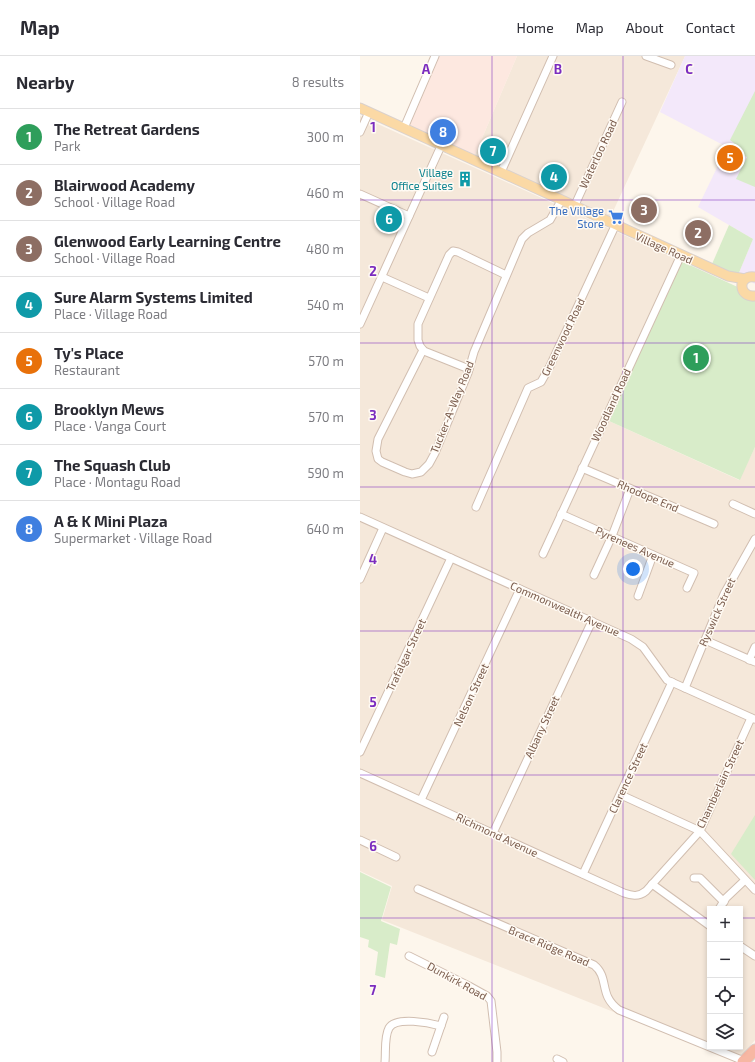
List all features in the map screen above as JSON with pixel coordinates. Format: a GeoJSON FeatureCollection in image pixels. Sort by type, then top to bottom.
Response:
{"type":"FeatureCollection","features":[{"type":"Feature","properties":{"kind":"highway"},"geometry":{"type":"LineString","coordinates":[[744,1061],[755,1050]]}},
{"type":"Feature","properties":{"kind":"main road","name":"Village Road"},"geometry":{"type":"LineString","coordinates":[[364,110],[615,226],[728,276],[743,284],[746,294],[755,296]]}},
{"type":"Feature","properties":{"kind":"main road"},"geometry":{"type":"LineString","coordinates":[[743,284],[750,276],[755,277]]}},
{"type":"Feature","properties":{"kind":"street"},"geometry":{"type":"LineString","coordinates":[[404,128],[435,56]]}},
{"type":"Feature","properties":{"kind":"street"},"geometry":{"type":"LineString","coordinates":[[501,172],[553,56],[559,56]]}},
{"type":"Feature","properties":{"kind":"street"},"geometry":{"type":"LineString","coordinates":[[646,56],[656,58],[671,65]]}},
{"type":"Feature","properties":{"kind":"street","name":"Waterloo Road"},"geometry":{"type":"LineString","coordinates":[[574,207],[622,102]]}},
{"type":"Feature","properties":{"kind":"street"},"geometry":{"type":"LineString","coordinates":[[360,132],[364,110]]}},
{"type":"Feature","properties":{"kind":"street"},"geometry":{"type":"LineString","coordinates":[[360,324],[441,146]]}},
{"type":"Feature","properties":{"kind":"street"},"geometry":{"type":"LineString","coordinates":[[360,194],[409,216]]}},
{"type":"Feature","properties":{"kind":"street","name":"Tucker-A-Way Road"},"geometry":{"type":"LineString","coordinates":[[423,350],[378,439],[376,447],[377,457],[380,461],[412,474],[419,473],[432,459],[469,369],[474,352],[524,237],[550,220],[561,201]]}},
{"type":"Feature","properties":{"kind":"street","name":"Greenwood Road"},"geometry":{"type":"LineString","coordinates":[[476,507],[528,388],[541,382],[550,366],[615,226]]}},
{"type":"Feature","properties":{"kind":"street"},"geometry":{"type":"LineString","coordinates":[[469,369],[423,350],[418,340],[420,318],[449,255],[453,251],[458,252],[506,276]]}},
{"type":"Feature","properties":{"kind":"street","name":"Woodland Road"},"geometry":{"type":"LineString","coordinates":[[543,554],[681,255]]}},
{"type":"Feature","properties":{"kind":"street"},"geometry":{"type":"LineString","coordinates":[[382,277],[429,298]]}},
{"type":"Feature","properties":{"kind":"street","name":"Rhodope End"},"geometry":{"type":"LineString","coordinates":[[582,468],[714,524]]}},
{"type":"Feature","properties":{"kind":"street"},"geometry":{"type":"LineString","coordinates":[[594,575],[612,536],[630,489]]}},
{"type":"Feature","properties":{"kind":"street"},"geometry":{"type":"LineString","coordinates":[[733,504],[755,514]]}},
{"type":"Feature","properties":{"kind":"street","name":"Pyrenees Avenue"},"geometry":{"type":"LineString","coordinates":[[561,514],[694,574],[687,588]]}},
{"type":"Feature","properties":{"kind":"street","name":"Commonwealth Avenue"},"geometry":{"type":"LineString","coordinates":[[360,517],[622,634],[639,644],[647,652],[665,677],[672,682],[753,719]]}},
{"type":"Feature","properties":{"kind":"street"},"geometry":{"type":"LineString","coordinates":[[360,579],[383,528]]}},
{"type":"Feature","properties":{"kind":"street","name":"Ryswick Street"},"geometry":{"type":"LineString","coordinates":[[685,688],[724,594],[754,542]]}},
{"type":"Feature","properties":{"kind":"street"},"geometry":{"type":"LineString","coordinates":[[638,596],[653,555]]}},
{"type":"Feature","properties":{"kind":"street","name":"Trafalgar Street"},"geometry":{"type":"LineString","coordinates":[[360,752],[451,558]]}},
{"type":"Feature","properties":{"kind":"street","name":"Nelson Street"},"geometry":{"type":"LineString","coordinates":[[421,800],[520,589]]}},
{"type":"Feature","properties":{"kind":"street","name":"Albany Street"},"geometry":{"type":"LineString","coordinates":[[493,833],[592,621]]}},
{"type":"Feature","properties":{"kind":"street"},"geometry":{"type":"LineString","coordinates":[[705,640],[752,661],[755,647]]}},
{"type":"Feature","properties":{"kind":"street","name":"Clarence Street"},"geometry":{"type":"LineString","coordinates":[[583,874],[621,795],[672,682]]}},
{"type":"Feature","properties":{"kind":"street","name":"Chamberlain Street"},"geometry":{"type":"LineString","coordinates":[[634,896],[643,894],[700,831],[753,719]]}},
{"type":"Feature","properties":{"kind":"street","name":"Richmond Avenue"},"geometry":{"type":"LineString","coordinates":[[360,773],[624,893],[634,896]]}},
{"type":"Feature","properties":{"kind":"street"},"geometry":{"type":"LineString","coordinates":[[621,795],[700,831],[755,890]]}},
{"type":"Feature","properties":{"kind":"street"},"geometry":{"type":"LineString","coordinates":[[360,840],[396,857]]}},
{"type":"Feature","properties":{"kind":"street"},"geometry":{"type":"LineString","coordinates":[[694,878],[700,878],[724,902]]}},
{"type":"Feature","properties":{"kind":"street"},"geometry":{"type":"LineString","coordinates":[[721,906],[745,880]]}},
{"type":"Feature","properties":{"kind":"street"},"geometry":{"type":"LineString","coordinates":[[652,884],[707,923]]}},
{"type":"Feature","properties":{"kind":"street","name":"Brace Ridge Road"},"geometry":{"type":"LineString","coordinates":[[418,889],[594,965],[600,972],[608,1000],[619,1010],[744,1061]]}},
{"type":"Feature","properties":{"kind":"street"},"geometry":{"type":"LineString","coordinates":[[743,948],[755,956]]}},
{"type":"Feature","properties":{"kind":"street","name":"Dunkirk Road"},"geometry":{"type":"LineString","coordinates":[[409,956],[469,986],[486,996],[491,1001],[497,1052],[496,1062]]}},
{"type":"Feature","properties":{"kind":"street"},"geometry":{"type":"LineString","coordinates":[[432,1052],[444,1017]]}},
{"type":"Feature","properties":{"kind":"street"},"geometry":{"type":"LineString","coordinates":[[385,1062],[386,1034],[390,1026],[400,1022],[429,1022],[441,1026]]}},
{"type":"Feature","properties":{"kind":"shaded area"},"geometry":{"type":"Polygon","coordinates":[[[431,56],[517,56],[474,157],[402,123],[431,56]]]}},
{"type":"Feature","properties":{"kind":"shaded area"},"geometry":{"type":"Polygon","coordinates":[[[517,56],[685,56],[610,218],[474,157],[517,56]]]}},
{"type":"Feature","properties":{"kind":"shaded area"},"geometry":{"type":"Polygon","coordinates":[[[685,56],[755,56],[755,284],[738,275],[753,239],[698,207],[727,147],[660,112],[685,56]]]}},
{"type":"Feature","properties":{"kind":"shaded area"},"geometry":{"type":"Polygon","coordinates":[[[360,116],[681,261],[609,421],[739,480],[755,447],[755,1040],[737,1061],[709,1050],[743,1050],[743,906],[707,906],[707,1049],[382,920],[392,886],[360,871],[360,116]]]}},
{"type":"Feature","properties":{"kind":"green space"},"geometry":{"type":"Polygon","coordinates":[[[755,91],[755,187],[736,179],[747,157],[733,151],[734,143],[730,140],[755,91]]]}},
{"type":"Feature","properties":{"kind":"green space"},"geometry":{"type":"Polygon","coordinates":[[[729,225],[753,239],[738,275],[712,264],[729,225]]]}},
{"type":"Feature","properties":{"kind":"green space"},"geometry":{"type":"Polygon","coordinates":[[[681,261],[755,295],[755,447],[740,480],[609,421],[681,261]]]}},
{"type":"Feature","properties":{"kind":"green space"},"geometry":{"type":"Polygon","coordinates":[[[755,815],[755,880],[731,854],[755,815]]]}},
{"type":"Feature","properties":{"kind":"green space"},"geometry":{"type":"Polygon","coordinates":[[[360,872],[391,887],[381,921],[400,929],[397,945],[390,943],[385,978],[375,975],[378,952],[368,947],[369,940],[360,937],[360,872]]]}},
{"type":"Feature","properties":{"kind":"place","name":"A & K Mini Plaza"},"geometry":{"type":"Point","coordinates":[443,132]}},
{"type":"Feature","properties":{"kind":"place","name":"The Squash Club"},"geometry":{"type":"Point","coordinates":[493,151]}},
{"type":"Feature","properties":{"kind":"place","name":"Ty's Place"},"geometry":{"type":"Point","coordinates":[730,158]}},
{"type":"Feature","properties":{"kind":"place","name":"Sure Alarm Systems Limited"},"geometry":{"type":"Point","coordinates":[554,177]}},
{"type":"Feature","properties":{"kind":"place","name":"Village Office Suites"},"geometry":{"type":"Point","coordinates":[465,179]}},
{"type":"Feature","properties":{"kind":"place","name":"Glenwood Early Learning Centre"},"geometry":{"type":"Point","coordinates":[644,210]}},
{"type":"Feature","properties":{"kind":"place","name":"The Village Store"},"geometry":{"type":"Point","coordinates":[616,217]}},
{"type":"Feature","properties":{"kind":"place","name":"Brooklyn Mews"},"geometry":{"type":"Point","coordinates":[389,219]}},
{"type":"Feature","properties":{"kind":"place","name":"Blairwood Academy"},"geometry":{"type":"Point","coordinates":[698,233]}},
{"type":"Feature","properties":{"kind":"place","name":"The Retreat Gardens"},"geometry":{"type":"Point","coordinates":[696,358]}}]}
